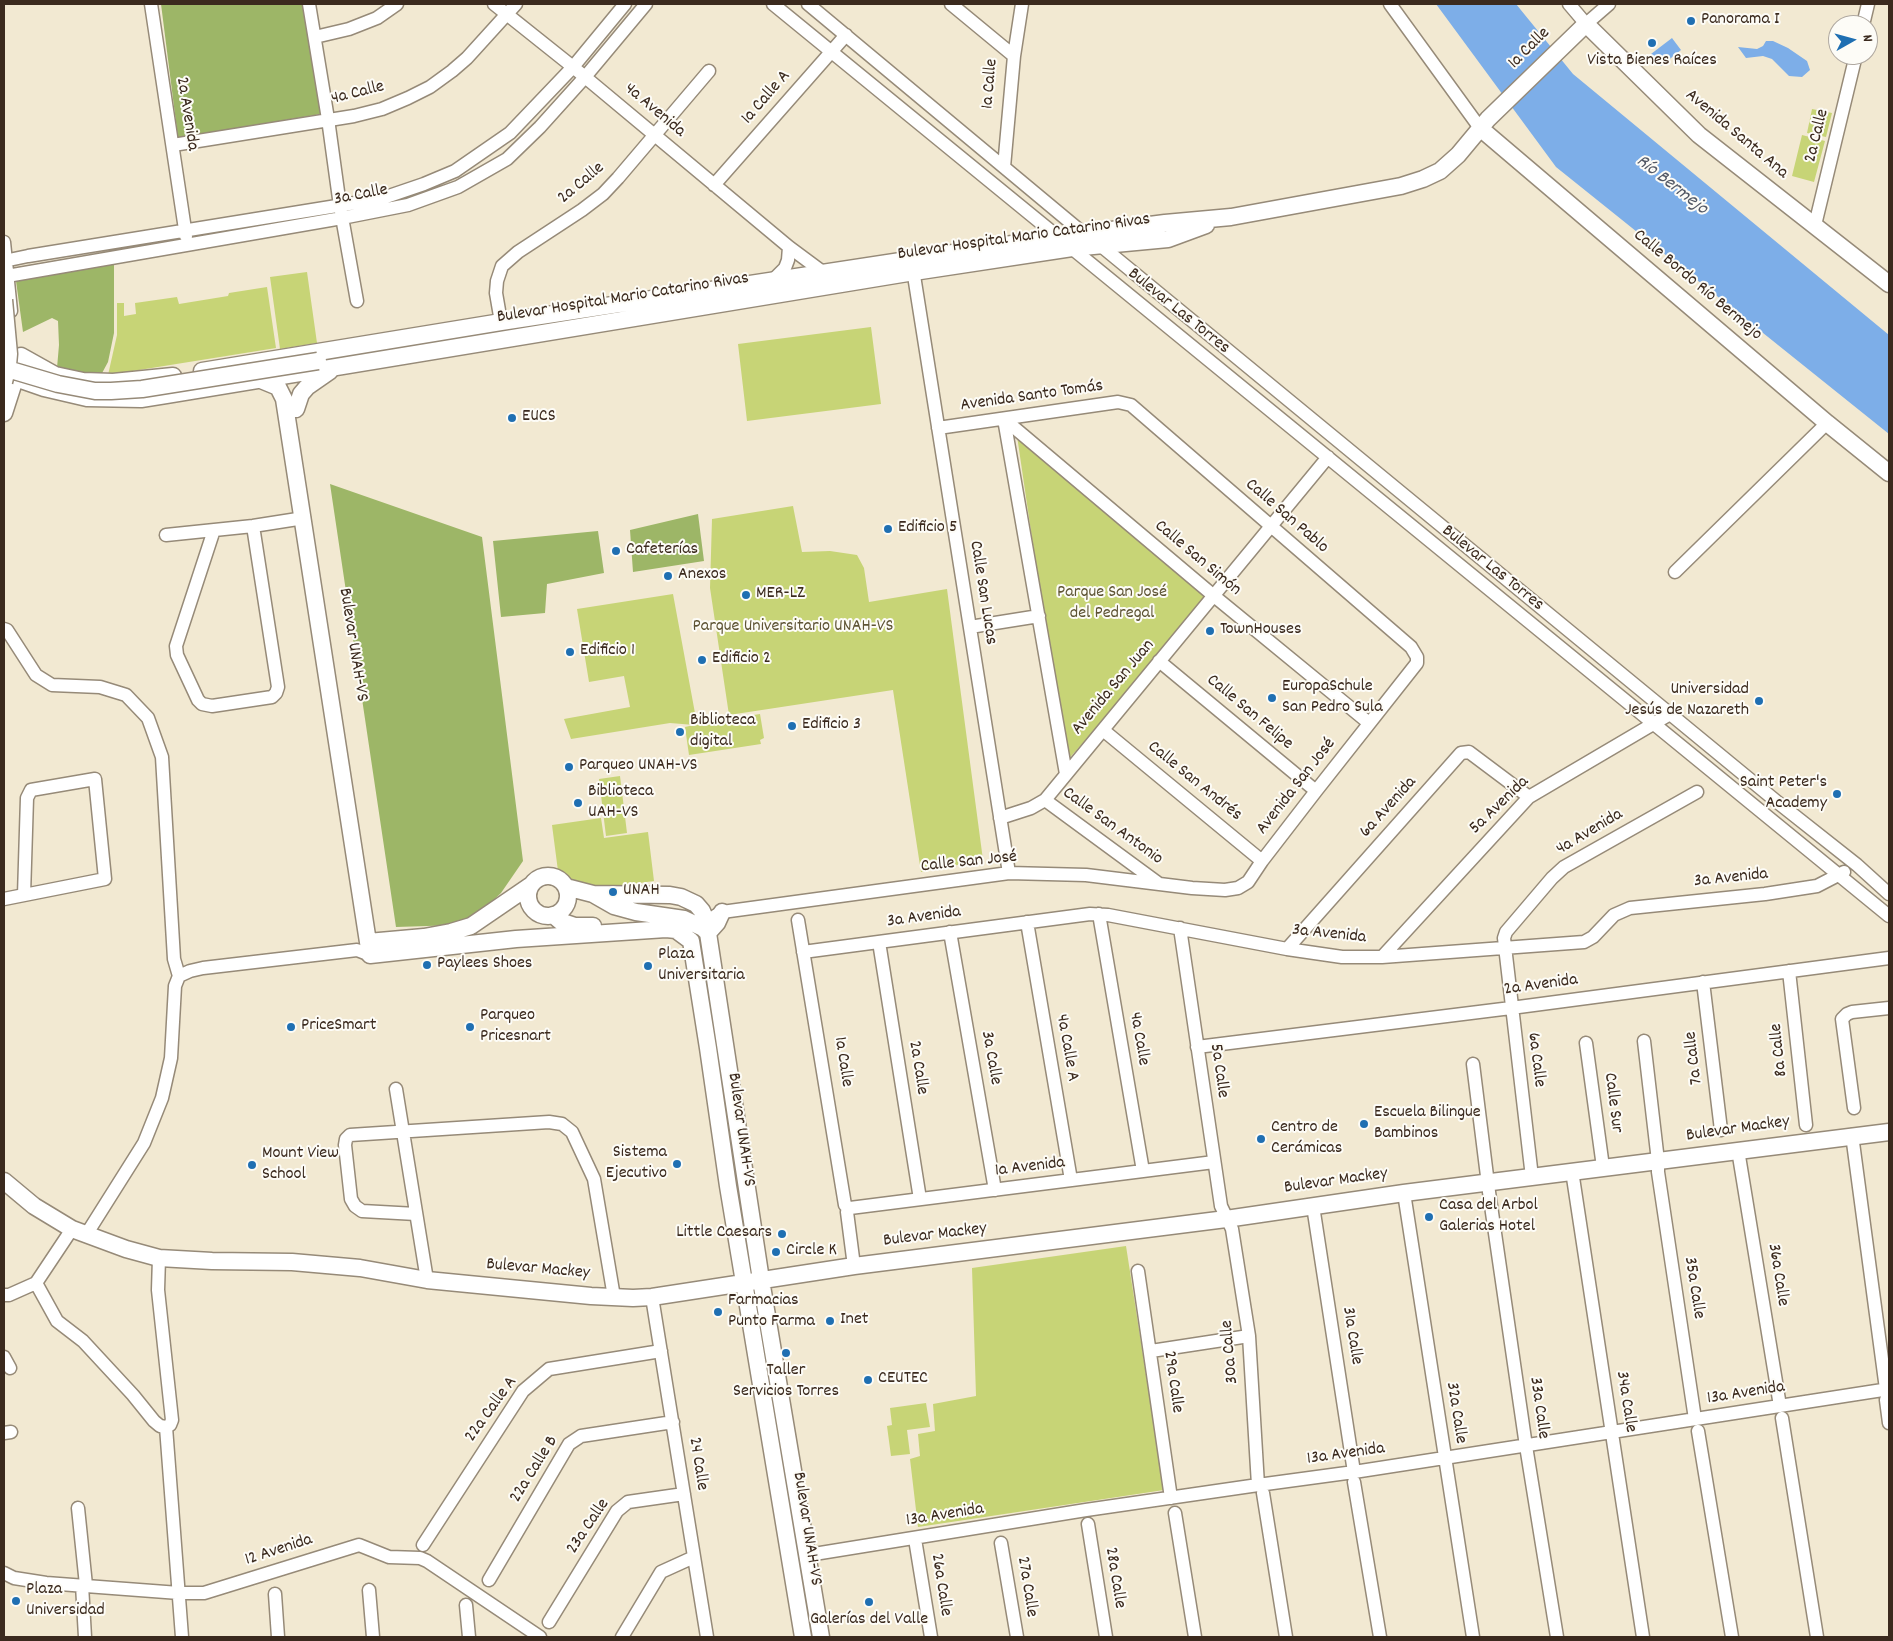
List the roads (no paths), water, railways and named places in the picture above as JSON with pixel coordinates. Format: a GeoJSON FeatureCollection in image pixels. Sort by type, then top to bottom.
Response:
{"type":"FeatureCollection","features":[{"type":"Feature","properties":{"kind":"main road","name":"1a Calle"},"geometry":{"type":"LineString","coordinates":[[1503,104],[1586,24]]}},
{"type":"Feature","properties":{"kind":"main road","name":"Avenida Santa Ana"},"geometry":{"type":"LineString","coordinates":[[1586,24],[1699,135],[1815,224],[1889,284]]}},
{"type":"Feature","properties":{"kind":"main road","name":"Bulevar Hospital Mario Catarino Rivas"},"geometry":{"type":"LineString","coordinates":[[14,354],[55,375],[83,380],[113,382],[162,378],[280,358],[379,351],[913,266],[1083,233],[1231,217],[1400,186],[1423,179],[1440,170],[1458,155],[1503,104]]}},
{"type":"Feature","properties":{"kind":"main road","name":"Calle Bordo Río Bermejo"},"geometry":{"type":"LineString","coordinates":[[1480,128],[1827,423],[1889,473]]}},
{"type":"Feature","properties":{"kind":"main road","name":"Bulevar Hospital Mario Catarino Rivas"},"geometry":{"type":"LineString","coordinates":[[10,383],[65,394],[114,399],[141,399],[337,366],[379,351],[501,322],[824,272],[913,266],[1168,239],[1231,217]]}},
{"type":"Feature","properties":{"kind":"main road"},"geometry":{"type":"LineString","coordinates":[[4,300],[10,383],[4,412]]}},
{"type":"Feature","properties":{"kind":"main road"},"geometry":{"type":"LineString","coordinates":[[4,368],[58,384],[95,391],[111,391],[142,388],[379,351]]}},
{"type":"Feature","properties":{"kind":"main road"},"geometry":{"type":"LineString","coordinates":[[10,383],[24,376],[26,366],[14,354]]}},
{"type":"Feature","properties":{"kind":"main road","name":"Bulevar UNAH-VS"},"geometry":{"type":"LineString","coordinates":[[280,358],[290,375],[296,409],[370,949],[666,929],[676,930],[690,941],[802,1637]]}},
{"type":"Feature","properties":{"kind":"main road"},"geometry":{"type":"LineString","coordinates":[[296,409],[301,394],[307,387],[337,366]]}},
{"type":"Feature","properties":{"kind":"main road","name":"Bulevar UNAH-VS"},"geometry":{"type":"LineString","coordinates":[[261,380],[278,387],[284,399],[304,518],[320,593]]}},
{"type":"Feature","properties":{"kind":"main road"},"geometry":{"type":"LineString","coordinates":[[370,949],[471,926],[531,885],[538,878],[551,876],[559,879],[566,887],[568,897],[565,906],[548,915],[516,939]]}},
{"type":"Feature","properties":{"kind":"main road"},"geometry":{"type":"LineString","coordinates":[[531,885],[528,895],[530,905],[538,913],[575,926],[602,927],[612,933]]}},
{"type":"Feature","properties":{"kind":"main road"},"geometry":{"type":"LineString","coordinates":[[566,887],[593,894],[614,906],[636,912],[684,919],[703,928],[716,923],[722,912]]}},
{"type":"Feature","properties":{"kind":"main road","name":"Bulevar UNAH-VS"},"geometry":{"type":"LineString","coordinates":[[707,926],[761,1280],[821,1637]]}},
{"type":"Feature","properties":{"kind":"main road","name":"Bulevar Mackey"},"geometry":{"type":"LineString","coordinates":[[4,1181],[34,1206],[79,1232],[159,1258],[292,1262],[360,1268],[427,1280],[614,1297],[652,1297],[854,1266],[1602,1167],[1852,1135],[1889,1132]]}},
{"type":"Feature","properties":{"kind":"main road"},"geometry":{"type":"LineString","coordinates":[[796,1595],[808,1614],[812,1637]]}},
{"type":"Feature","properties":{"kind":"street","name":"2a Avenida"},"geometry":{"type":"LineString","coordinates":[[151,4],[188,245]]}},
{"type":"Feature","properties":{"kind":"street"},"geometry":{"type":"LineString","coordinates":[[309,4],[341,212],[358,301]]}},
{"type":"Feature","properties":{"kind":"street"},"geometry":{"type":"LineString","coordinates":[[315,37],[377,18],[397,4]]}},
{"type":"Feature","properties":{"kind":"street","name":"4a Avenida"},"geometry":{"type":"LineString","coordinates":[[494,4],[574,67],[714,185],[824,272]]}},
{"type":"Feature","properties":{"kind":"street","name":"4a Calle"},"geometry":{"type":"LineString","coordinates":[[173,145],[354,116],[382,109],[430,87],[467,58],[516,4]]}},
{"type":"Feature","properties":{"kind":"street","name":"3a Calle"},"geometry":{"type":"LineString","coordinates":[[8,276],[188,245],[341,212],[424,184],[455,171],[510,133],[574,67],[625,4]]}},
{"type":"Feature","properties":{"kind":"street","name":"3a Calle"},"geometry":{"type":"LineString","coordinates":[[5,261],[185,230],[408,205],[458,188],[507,159],[540,127],[586,78],[646,4]]}},
{"type":"Feature","properties":{"kind":"street"},"geometry":{"type":"LineString","coordinates":[[773,4],[1058,237]]}},
{"type":"Feature","properties":{"kind":"street"},"geometry":{"type":"LineString","coordinates":[[808,4],[1083,233]]}},
{"type":"Feature","properties":{"kind":"street"},"geometry":{"type":"LineString","coordinates":[[951,4],[1014,56]]}},
{"type":"Feature","properties":{"kind":"street","name":"1a Calle"},"geometry":{"type":"LineString","coordinates":[[1004,167],[1014,56],[1022,4]]}},
{"type":"Feature","properties":{"kind":"street"},"geometry":{"type":"LineString","coordinates":[[1390,4],[1480,128]]}},
{"type":"Feature","properties":{"kind":"street","name":"Avenida Santa Ana"},"geometry":{"type":"LineString","coordinates":[[1569,4],[1586,24]]}},
{"type":"Feature","properties":{"kind":"street","name":"1a Calle"},"geometry":{"type":"LineString","coordinates":[[1586,24],[1609,4]]}},
{"type":"Feature","properties":{"kind":"street","name":"1a Calle A"},"geometry":{"type":"LineString","coordinates":[[714,185],[846,35]]}},
{"type":"Feature","properties":{"kind":"street","name":"2a Calle"},"geometry":{"type":"LineString","coordinates":[[1815,224],[1854,65]]}},
{"type":"Feature","properties":{"kind":"street","name":"2a Calle"},"geometry":{"type":"LineString","coordinates":[[501,322],[496,281],[502,266],[518,252],[603,194],[709,72]]}},
{"type":"Feature","properties":{"kind":"street","name":"Bulevar Las Torres"},"geometry":{"type":"LineString","coordinates":[[1083,233],[1776,801],[1857,865],[1889,894]]}},
{"type":"Feature","properties":{"kind":"street","name":"Bulevar Las Torres"},"geometry":{"type":"LineString","coordinates":[[1058,237],[1889,916]]}},
{"type":"Feature","properties":{"kind":"street"},"geometry":{"type":"LineString","coordinates":[[4,242],[14,354]]}},
{"type":"Feature","properties":{"kind":"street"},"geometry":{"type":"LineString","coordinates":[[773,280],[785,268],[790,246]]}},
{"type":"Feature","properties":{"kind":"street","name":"Calle San Lucas"},"geometry":{"type":"LineString","coordinates":[[913,266],[1009,873]]}},
{"type":"Feature","properties":{"kind":"street","name":"Avenida Santo Tomás"},"geometry":{"type":"LineString","coordinates":[[938,428],[1118,402],[1131,405]]}},
{"type":"Feature","properties":{"kind":"street","name":"Calle San Pablo"},"geometry":{"type":"LineString","coordinates":[[1131,405],[1411,647],[1417,657]]}},
{"type":"Feature","properties":{"kind":"street"},"geometry":{"type":"LineString","coordinates":[[1004,419],[1066,774]]}},
{"type":"Feature","properties":{"kind":"street","name":"Calle San Simón"},"geometry":{"type":"LineString","coordinates":[[1004,419],[1214,596],[1369,723]]}},
{"type":"Feature","properties":{"kind":"street"},"geometry":{"type":"LineString","coordinates":[[1675,572],[1827,423]]}},
{"type":"Feature","properties":{"kind":"street","name":"Avenida San Juan"},"geometry":{"type":"LineString","coordinates":[[1000,818],[1031,808],[1045,800],[1328,457]]}},
{"type":"Feature","properties":{"kind":"street"},"geometry":{"type":"LineString","coordinates":[[166,535],[253,526],[304,518]]}},
{"type":"Feature","properties":{"kind":"street"},"geometry":{"type":"LineString","coordinates":[[214,530],[176,646],[177,655],[198,700],[202,704],[212,706],[272,697],[278,687],[253,526]]}},
{"type":"Feature","properties":{"kind":"street"},"geometry":{"type":"LineString","coordinates":[[970,627],[1039,616]]}},
{"type":"Feature","properties":{"kind":"street"},"geometry":{"type":"LineString","coordinates":[[4,629],[7,630],[36,675],[52,685],[100,687],[126,695],[148,718],[162,757],[174,959],[179,976],[175,986],[171,1058],[162,1098],[144,1143],[79,1232],[36,1282],[9,1295],[4,1295]]}},
{"type":"Feature","properties":{"kind":"street","name":"Avenida San José"},"geometry":{"type":"LineString","coordinates":[[1238,888],[1248,882],[1316,791],[1417,663],[1417,657]]}},
{"type":"Feature","properties":{"kind":"street","name":"Calle San Felipe"},"geometry":{"type":"LineString","coordinates":[[1159,661],[1316,791]]}},
{"type":"Feature","properties":{"kind":"street","name":"5a Avenida"},"geometry":{"type":"LineString","coordinates":[[1382,957],[1529,797],[1670,714]]}},
{"type":"Feature","properties":{"kind":"street","name":"Calle San Andrés"},"geometry":{"type":"LineString","coordinates":[[1103,730],[1262,861]]}},
{"type":"Feature","properties":{"kind":"street","name":"6a Avenida"},"geometry":{"type":"LineString","coordinates":[[1287,949],[1461,753],[1469,752],[1529,797]]}},
{"type":"Feature","properties":{"kind":"street"},"geometry":{"type":"LineString","coordinates":[[4,899],[105,879],[96,779],[31,790],[27,798],[24,895]]}},
{"type":"Feature","properties":{"kind":"street","name":"4a Avenida"},"geometry":{"type":"LineString","coordinates":[[1504,948],[1506,932],[1552,878],[1564,867],[1697,792]]}},
{"type":"Feature","properties":{"kind":"street","name":"Calle San Antonio"},"geometry":{"type":"LineString","coordinates":[[1045,800],[1158,883]]}},
{"type":"Feature","properties":{"kind":"street","name":"3a Avenida"},"geometry":{"type":"LineString","coordinates":[[803,952],[1099,914],[1287,949],[1342,957],[1382,957],[1584,942],[1594,937],[1614,915],[1630,908],[1765,894],[1818,886],[1857,865]]}},
{"type":"Feature","properties":{"kind":"street","name":"Calle San José"},"geometry":{"type":"LineString","coordinates":[[722,912],[797,912],[1009,873],[1086,875],[1225,890],[1238,888]]}},
{"type":"Feature","properties":{"kind":"street","name":"1a Calle"},"geometry":{"type":"LineString","coordinates":[[797,912],[845,1205],[848,1210],[854,1266]]}},
{"type":"Feature","properties":{"kind":"street","name":"4a Calle"},"geometry":{"type":"LineString","coordinates":[[1099,914],[1143,1171]]}},
{"type":"Feature","properties":{"kind":"street","name":"4a Calle A"},"geometry":{"type":"LineString","coordinates":[[1027,922],[1071,1180]]}},
{"type":"Feature","properties":{"kind":"street","name":"5a Calle"},"geometry":{"type":"LineString","coordinates":[[1180,928],[1214,1162],[1221,1206],[1226,1218]]}},
{"type":"Feature","properties":{"kind":"street","name":"3a Calle"},"geometry":{"type":"LineString","coordinates":[[950,932],[995,1190]]}},
{"type":"Feature","properties":{"kind":"street","name":"2a Calle"},"geometry":{"type":"LineString","coordinates":[[879,942],[920,1199]]}},
{"type":"Feature","properties":{"kind":"street","name":"6a Calle"},"geometry":{"type":"LineString","coordinates":[[1504,948],[1532,1177]]}},
{"type":"Feature","properties":{"kind":"street"},"geometry":{"type":"LineString","coordinates":[[179,976],[190,970],[203,968],[370,949]]}},
{"type":"Feature","properties":{"kind":"street","name":"2a Avenida"},"geometry":{"type":"LineString","coordinates":[[1197,1047],[1889,958]]}},
{"type":"Feature","properties":{"kind":"street","name":"8a Calle"},"geometry":{"type":"LineString","coordinates":[[1789,971],[1806,1125]]}},
{"type":"Feature","properties":{"kind":"street","name":"7a Calle"},"geometry":{"type":"LineString","coordinates":[[1703,982],[1721,1130]]}},
{"type":"Feature","properties":{"kind":"street"},"geometry":{"type":"LineString","coordinates":[[1854,1108],[1842,1024],[1844,1016],[1852,1012],[1889,1008]]}},
{"type":"Feature","properties":{"kind":"street","name":"35a Calle"},"geometry":{"type":"LineString","coordinates":[[1644,1041],[1658,1172],[1732,1637]]}},
{"type":"Feature","properties":{"kind":"street","name":"Calle Sur"},"geometry":{"type":"LineString","coordinates":[[1586,1043],[1602,1167]]}},
{"type":"Feature","properties":{"kind":"street","name":"33a Calle"},"geometry":{"type":"LineString","coordinates":[[1473,1064],[1526,1446],[1557,1637]]}},
{"type":"Feature","properties":{"kind":"street"},"geometry":{"type":"LineString","coordinates":[[396,1089],[427,1280]]}},
{"type":"Feature","properties":{"kind":"street"},"geometry":{"type":"LineString","coordinates":[[416,1214],[362,1211],[355,1206],[351,1199],[346,1139],[350,1135],[549,1122],[562,1124],[568,1128],[583,1154],[594,1180],[614,1297]]}},
{"type":"Feature","properties":{"kind":"street"},"geometry":{"type":"LineString","coordinates":[[1852,1135],[1887,1393],[1889,1423]]}},
{"type":"Feature","properties":{"kind":"street","name":"36a Calle"},"geometry":{"type":"LineString","coordinates":[[1738,1150],[1817,1637]]}},
{"type":"Feature","properties":{"kind":"street","name":"1a Avenida"},"geometry":{"type":"LineString","coordinates":[[848,1210],[920,1199],[1214,1162]]}},
{"type":"Feature","properties":{"kind":"street","name":"34a Calle"},"geometry":{"type":"LineString","coordinates":[[1572,1171],[1643,1637]]}},
{"type":"Feature","properties":{"kind":"street","name":"32a Calle"},"geometry":{"type":"LineString","coordinates":[[1404,1193],[1473,1637]]}},
{"type":"Feature","properties":{"kind":"street","name":"31a Calle"},"geometry":{"type":"LineString","coordinates":[[1313,1206],[1380,1637]]}},
{"type":"Feature","properties":{"kind":"street","name":"30a Calle"},"geometry":{"type":"LineString","coordinates":[[1226,1218],[1232,1229],[1249,1336],[1260,1489],[1286,1637]]}},
{"type":"Feature","properties":{"kind":"street"},"geometry":{"type":"LineString","coordinates":[[36,1282],[57,1321],[83,1341],[133,1395],[154,1422],[166,1427],[170,1425],[172,1420],[158,1290],[159,1258]]}},
{"type":"Feature","properties":{"kind":"street","name":"29a Calle"},"geometry":{"type":"LineString","coordinates":[[1138,1271],[1171,1498]]}},
{"type":"Feature","properties":{"kind":"street","name":"24 Calle"},"geometry":{"type":"LineString","coordinates":[[652,1297],[707,1637]]}},
{"type":"Feature","properties":{"kind":"street"},"geometry":{"type":"LineString","coordinates":[[1150,1350],[1249,1336]]}},
{"type":"Feature","properties":{"kind":"street","name":"22a Calle A"},"geometry":{"type":"LineString","coordinates":[[423,1545],[523,1391],[549,1369],[661,1351]]}},
{"type":"Feature","properties":{"kind":"street","name":"13a Avenida"},"geometry":{"type":"LineString","coordinates":[[808,1555],[1171,1498],[1354,1477],[1444,1458],[1612,1432],[1697,1425],[1887,1393]]}},
{"type":"Feature","properties":{"kind":"street","name":"22a Calle B"},"geometry":{"type":"LineString","coordinates":[[490,1580],[568,1444],[581,1436],[673,1422]]}},
{"type":"Feature","properties":{"kind":"street"},"geometry":{"type":"LineString","coordinates":[[166,1427],[182,1637]]}},
{"type":"Feature","properties":{"kind":"street","name":"23a Calle"},"geometry":{"type":"LineString","coordinates":[[549,1622],[617,1511],[628,1502],[684,1494]]}},
{"type":"Feature","properties":{"kind":"street"},"geometry":{"type":"LineString","coordinates":[[78,1508],[84,1585],[85,1637]]}},
{"type":"Feature","properties":{"kind":"street"},"geometry":{"type":"LineString","coordinates":[[1175,1513],[1195,1637]]}},
{"type":"Feature","properties":{"kind":"street","name":"28a Calle"},"geometry":{"type":"LineString","coordinates":[[1088,1524],[1106,1637]]}},
{"type":"Feature","properties":{"kind":"street","name":"26a Calle"},"geometry":{"type":"LineString","coordinates":[[915,1538],[930,1637]]}},
{"type":"Feature","properties":{"kind":"street","name":"27a Calle"},"geometry":{"type":"LineString","coordinates":[[1001,1543],[1017,1637]]}},
{"type":"Feature","properties":{"kind":"street","name":"12 Avenida"},"geometry":{"type":"LineString","coordinates":[[4,1573],[14,1578],[46,1583],[179,1593],[204,1593],[359,1545],[389,1557],[420,1558],[427,1561],[540,1637]]}},
{"type":"Feature","properties":{"kind":"street"},"geometry":{"type":"LineString","coordinates":[[622,1637],[660,1572],[694,1557]]}},
{"type":"Feature","properties":{"kind":"street"},"geometry":{"type":"LineString","coordinates":[[369,1590],[373,1637]]}},
{"type":"Feature","properties":{"kind":"street"},"geometry":{"type":"LineString","coordinates":[[275,1594],[278,1637]]}},
{"type":"Feature","properties":{"kind":"street"},"geometry":{"type":"LineString","coordinates":[[466,1605],[469,1637]]}},
{"type":"Feature","properties":{"kind":"water","name":"Río Bermejo"},"geometry":{"type":"Polygon","coordinates":[[[1436,4],[1516,4],[1573,74],[1889,335],[1889,434],[1556,167],[1436,4]]]}},
{"type":"Feature","properties":{"kind":"water"},"geometry":{"type":"Polygon","coordinates":[[[1672,38],[1681,50],[1661,66],[1651,54],[1672,38]]]}},
{"type":"Feature","properties":{"kind":"water"},"geometry":{"type":"Polygon","coordinates":[[[1766,41],[1773,41],[1788,48],[1807,61],[1810,70],[1802,77],[1789,76],[1772,59],[1763,56],[1746,58],[1738,47],[1757,49],[1763,46],[1766,41]]]}},
{"type":"Feature","properties":{"kind":"place","name":"Panorama I"},"geometry":{"type":"Point","coordinates":[1691,21]}},
{"type":"Feature","properties":{"kind":"place","name":"Vista Bienes Raíces"},"geometry":{"type":"Point","coordinates":[1652,43]}},
{"type":"Feature","properties":{"kind":"place","name":"EUCS"},"geometry":{"type":"Point","coordinates":[512,418]}},
{"type":"Feature","properties":{"kind":"place","name":"Edificio 5"},"geometry":{"type":"Point","coordinates":[888,529]}},
{"type":"Feature","properties":{"kind":"place","name":"Cafeterías"},"geometry":{"type":"Point","coordinates":[616,551]}},
{"type":"Feature","properties":{"kind":"place","name":"Anexos"},"geometry":{"type":"Point","coordinates":[668,576]}},
{"type":"Feature","properties":{"kind":"place","name":"MER-LZ"},"geometry":{"type":"Point","coordinates":[746,595]}},
{"type":"Feature","properties":{"kind":"place","name":"TownHouses"},"geometry":{"type":"Point","coordinates":[1210,631]}},
{"type":"Feature","properties":{"kind":"place","name":"Edificio 1"},"geometry":{"type":"Point","coordinates":[570,652]}},
{"type":"Feature","properties":{"kind":"place","name":"Edificio 2"},"geometry":{"type":"Point","coordinates":[702,660]}},
{"type":"Feature","properties":{"kind":"place","name":"EuropaSchule San Pedro Sula"},"geometry":{"type":"Point","coordinates":[1272,698]}},
{"type":"Feature","properties":{"kind":"place","name":"Universidad Jesús de Nazareth"},"geometry":{"type":"Point","coordinates":[1759,701]}},
{"type":"Feature","properties":{"kind":"place","name":"Edificio 3"},"geometry":{"type":"Point","coordinates":[792,726]}},
{"type":"Feature","properties":{"kind":"place","name":"Biblioteca digital"},"geometry":{"type":"Point","coordinates":[680,732]}},
{"type":"Feature","properties":{"kind":"place","name":"Parqueo UNAH-VS"},"geometry":{"type":"Point","coordinates":[569,767]}},
{"type":"Feature","properties":{"kind":"place","name":"Saint Peter's Academy"},"geometry":{"type":"Point","coordinates":[1837,794]}},
{"type":"Feature","properties":{"kind":"place","name":"Biblioteca UAH-VS"},"geometry":{"type":"Point","coordinates":[578,803]}},
{"type":"Feature","properties":{"kind":"place","name":"UNAH"},"geometry":{"type":"Point","coordinates":[613,892]}},
{"type":"Feature","properties":{"kind":"place","name":"Paylees Shoes"},"geometry":{"type":"Point","coordinates":[427,965]}},
{"type":"Feature","properties":{"kind":"place","name":"Plaza Universitaria"},"geometry":{"type":"Point","coordinates":[648,966]}},
{"type":"Feature","properties":{"kind":"place","name":"PriceSmart"},"geometry":{"type":"Point","coordinates":[291,1027]}},
{"type":"Feature","properties":{"kind":"place","name":"Parqueo Pricesnart"},"geometry":{"type":"Point","coordinates":[470,1027]}},
{"type":"Feature","properties":{"kind":"place","name":"Escuela Bilingue Bambinos"},"geometry":{"type":"Point","coordinates":[1364,1124]}},
{"type":"Feature","properties":{"kind":"place","name":"Centro de Cerámicas"},"geometry":{"type":"Point","coordinates":[1261,1139]}},
{"type":"Feature","properties":{"kind":"place","name":"Sistema Ejecutivo"},"geometry":{"type":"Point","coordinates":[677,1164]}},
{"type":"Feature","properties":{"kind":"place","name":"Mount View School"},"geometry":{"type":"Point","coordinates":[252,1165]}},
{"type":"Feature","properties":{"kind":"place","name":"Casa del Arbol Galerias Hotel"},"geometry":{"type":"Point","coordinates":[1429,1217]}},
{"type":"Feature","properties":{"kind":"place","name":"Little Caesars"},"geometry":{"type":"Point","coordinates":[782,1234]}},
{"type":"Feature","properties":{"kind":"place","name":"Circle K"},"geometry":{"type":"Point","coordinates":[776,1252]}},
{"type":"Feature","properties":{"kind":"place","name":"Farmacias Punto Farma"},"geometry":{"type":"Point","coordinates":[718,1312]}},
{"type":"Feature","properties":{"kind":"place","name":"Inet"},"geometry":{"type":"Point","coordinates":[830,1321]}},
{"type":"Feature","properties":{"kind":"place","name":"Taller Servicios Torres"},"geometry":{"type":"Point","coordinates":[786,1353]}},
{"type":"Feature","properties":{"kind":"place","name":"CEUTEC"},"geometry":{"type":"Point","coordinates":[868,1380]}},
{"type":"Feature","properties":{"kind":"place","name":"Plaza Universidad"},"geometry":{"type":"Point","coordinates":[16,1601]}},
{"type":"Feature","properties":{"kind":"place","name":"Galerías del Valle"},"geometry":{"type":"Point","coordinates":[869,1602]}},
{"type":"Feature","properties":{"kind":"park label","name":"Parque San José del Pedregal"},"geometry":{"type":"Point","coordinates":[1112,604]}},
{"type":"Feature","properties":{"kind":"park label","name":"Parque Universitario UNAH-VS"},"geometry":{"type":"Point","coordinates":[793,628]}}]}
